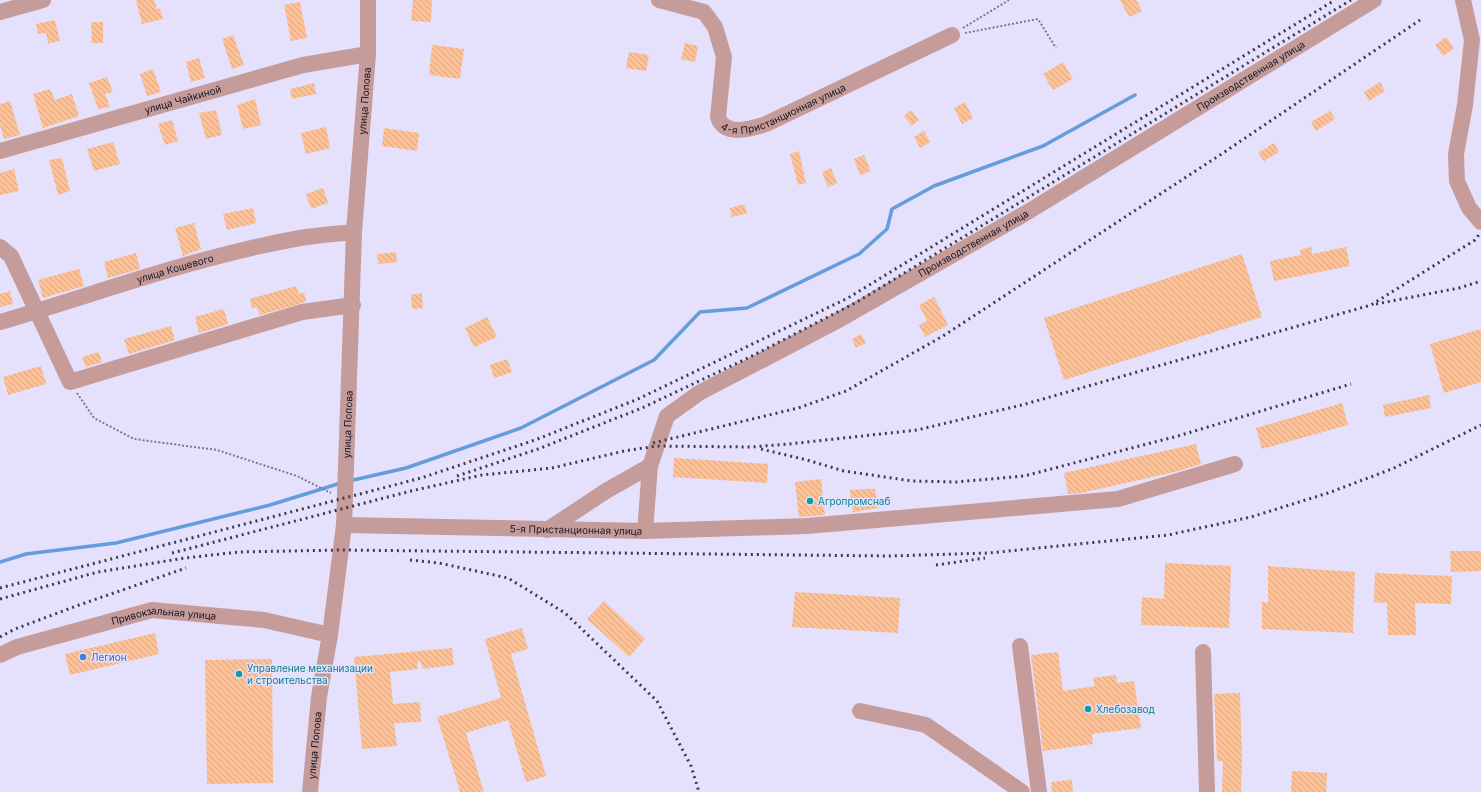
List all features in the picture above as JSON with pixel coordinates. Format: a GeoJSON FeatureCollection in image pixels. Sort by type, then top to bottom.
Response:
{"type":"FeatureCollection","features":[{"type":"Feature","properties":{"kind":"street"},"geometry":{"type":"LineString","coordinates":[[0,12],[43,0]]}},
{"type":"Feature","properties":{"kind":"street","name":"улица Попова"},"geometry":{"type":"LineString","coordinates":[[310,792],[319,697],[330,635],[344,525],[353,305],[354,232],[368,54],[368,0]]}},
{"type":"Feature","properties":{"kind":"street","name":"4-я Пристанционная улица"},"geometry":{"type":"LineString","coordinates":[[659,0],[704,12],[715,27],[724,57],[718,116],[719,122],[724,126],[737,130],[750,129],[766,124],[952,35]]}},
{"type":"Feature","properties":{"kind":"street","name":"Производственная улица"},"geometry":{"type":"LineString","coordinates":[[645,531],[650,466],[667,416],[699,393],[836,322],[1012,221],[1374,0]]}},
{"type":"Feature","properties":{"kind":"street"},"geometry":{"type":"LineString","coordinates":[[1463,0],[1472,40],[1466,105],[1456,154],[1457,181],[1469,208],[1481,222]]}},
{"type":"Feature","properties":{"kind":"street","name":"улица Чайкиной"},"geometry":{"type":"LineString","coordinates":[[0,151],[303,65],[368,54]]}},
{"type":"Feature","properties":{"kind":"street","name":"улица Кошевого"},"geometry":{"type":"LineString","coordinates":[[0,322],[250,248],[301,238],[354,232]]}},
{"type":"Feature","properties":{"kind":"street"},"geometry":{"type":"LineString","coordinates":[[0,246],[11,256],[70,382],[302,312],[353,305]]}},
{"type":"Feature","properties":{"kind":"street","name":"5-я Пристанционная улица"},"geometry":{"type":"LineString","coordinates":[[344,525],[645,531],[807,526],[1118,499],[1235,464]]}},
{"type":"Feature","properties":{"kind":"street"},"geometry":{"type":"LineString","coordinates":[[547,530],[606,491],[650,466]]}},
{"type":"Feature","properties":{"kind":"street","name":"Привокзальная улица"},"geometry":{"type":"LineString","coordinates":[[0,655],[17,647],[152,610],[264,620],[330,635]]}},
{"type":"Feature","properties":{"kind":"street"},"geometry":{"type":"LineString","coordinates":[[1020,646],[1039,792]]}},
{"type":"Feature","properties":{"kind":"street"},"geometry":{"type":"LineString","coordinates":[[1203,652],[1208,792]]}},
{"type":"Feature","properties":{"kind":"street"},"geometry":{"type":"LineString","coordinates":[[860,711],[926,725],[1022,792]]}},
{"type":"Feature","properties":{"kind":"path"},"geometry":{"type":"LineString","coordinates":[[952,35],[1009,0]]}},
{"type":"Feature","properties":{"kind":"path"},"geometry":{"type":"LineString","coordinates":[[952,35],[1038,19],[1056,48]]}},
{"type":"Feature","properties":{"kind":"path"},"geometry":{"type":"LineString","coordinates":[[70,382],[94,418],[134,439],[217,450],[297,476],[344,499]]}},
{"type":"Feature","properties":{"kind":"building"},"geometry":{"type":"Polygon","coordinates":[[[136,0],[154,0],[157,9],[160,9],[163,19],[142,24],[136,0]]]}},
{"type":"Feature","properties":{"kind":"building"},"geometry":{"type":"Polygon","coordinates":[[[413,0],[432,0],[431,22],[411,21],[413,0]]]}},
{"type":"Feature","properties":{"kind":"building"},"geometry":{"type":"Polygon","coordinates":[[[1120,0],[1136,0],[1142,11],[1129,17],[1120,0]]]}},
{"type":"Feature","properties":{"kind":"building"},"geometry":{"type":"Polygon","coordinates":[[[300,2],[307,38],[291,41],[284,5],[300,2]]]}},
{"type":"Feature","properties":{"kind":"building"},"geometry":{"type":"Polygon","coordinates":[[[55,20],[60,41],[48,43],[46,33],[38,34],[36,24],[55,20]]]}},
{"type":"Feature","properties":{"kind":"building"},"geometry":{"type":"Polygon","coordinates":[[[91,22],[103,22],[103,43],[92,43],[91,22]]]}},
{"type":"Feature","properties":{"kind":"building"},"geometry":{"type":"Polygon","coordinates":[[[233,35],[244,65],[232,69],[222,39],[233,35]]]}},
{"type":"Feature","properties":{"kind":"building"},"geometry":{"type":"Polygon","coordinates":[[[1446,37],[1454,48],[1443,56],[1435,45],[1446,37]]]}},
{"type":"Feature","properties":{"kind":"building"},"geometry":{"type":"Polygon","coordinates":[[[685,43],[698,46],[695,62],[681,59],[685,43]]]}},
{"type":"Feature","properties":{"kind":"building"},"geometry":{"type":"Polygon","coordinates":[[[432,45],[464,49],[460,79],[429,75],[432,45]]]}},
{"type":"Feature","properties":{"kind":"building"},"geometry":{"type":"Polygon","coordinates":[[[629,52],[649,55],[646,71],[626,68],[629,52]]]}},
{"type":"Feature","properties":{"kind":"building"},"geometry":{"type":"Polygon","coordinates":[[[199,58],[205,78],[191,82],[186,62],[199,58]]]}},
{"type":"Feature","properties":{"kind":"building"},"geometry":{"type":"Polygon","coordinates":[[[1063,62],[1073,79],[1053,90],[1043,74],[1063,62]]]}},
{"type":"Feature","properties":{"kind":"building"},"geometry":{"type":"Polygon","coordinates":[[[153,69],[161,92],[147,96],[140,74],[153,69]]]}},
{"type":"Feature","properties":{"kind":"building"},"geometry":{"type":"Polygon","coordinates":[[[107,77],[113,92],[105,94],[110,107],[98,109],[89,83],[107,77]]]}},
{"type":"Feature","properties":{"kind":"building"},"geometry":{"type":"Polygon","coordinates":[[[1380,82],[1385,91],[1369,101],[1364,92],[1380,82]]]}},
{"type":"Feature","properties":{"kind":"building"},"geometry":{"type":"Polygon","coordinates":[[[314,83],[316,94],[292,99],[290,89],[314,83]]]}},
{"type":"Feature","properties":{"kind":"building"},"geometry":{"type":"Polygon","coordinates":[[[50,89],[55,100],[72,94],[79,116],[43,128],[33,94],[50,89]]]}},
{"type":"Feature","properties":{"kind":"building"},"geometry":{"type":"Polygon","coordinates":[[[255,99],[261,125],[243,129],[237,105],[255,99]]]}},
{"type":"Feature","properties":{"kind":"building"},"geometry":{"type":"Polygon","coordinates":[[[10,101],[20,135],[4,139],[0,125],[0,104],[10,101]]]}},
{"type":"Feature","properties":{"kind":"building"},"geometry":{"type":"Polygon","coordinates":[[[965,102],[973,118],[962,124],[954,108],[965,102]]]}},
{"type":"Feature","properties":{"kind":"building"},"geometry":{"type":"Polygon","coordinates":[[[216,110],[222,135],[206,139],[199,113],[216,110]]]}},
{"type":"Feature","properties":{"kind":"building"},"geometry":{"type":"Polygon","coordinates":[[[911,110],[919,120],[912,126],[904,116],[911,110]]]}},
{"type":"Feature","properties":{"kind":"building"},"geometry":{"type":"Polygon","coordinates":[[[1330,111],[1335,119],[1316,131],[1311,122],[1330,111]]]}},
{"type":"Feature","properties":{"kind":"building"},"geometry":{"type":"Polygon","coordinates":[[[172,120],[178,141],[165,145],[158,124],[172,120]]]}},
{"type":"Feature","properties":{"kind":"building"},"geometry":{"type":"Polygon","coordinates":[[[326,127],[330,148],[306,154],[301,133],[326,127]]]}},
{"type":"Feature","properties":{"kind":"building"},"geometry":{"type":"Polygon","coordinates":[[[384,128],[419,133],[417,151],[382,146],[384,128]]]}},
{"type":"Feature","properties":{"kind":"building"},"geometry":{"type":"Polygon","coordinates":[[[924,131],[930,142],[920,148],[914,137],[924,131]]]}},
{"type":"Feature","properties":{"kind":"building"},"geometry":{"type":"Polygon","coordinates":[[[113,142],[120,164],[94,171],[87,149],[113,142]]]}},
{"type":"Feature","properties":{"kind":"building"},"geometry":{"type":"Polygon","coordinates":[[[1274,143],[1279,152],[1264,161],[1258,153],[1274,143]]]}},
{"type":"Feature","properties":{"kind":"building"},"geometry":{"type":"Polygon","coordinates":[[[799,151],[806,183],[798,185],[790,154],[799,151]]]}},
{"type":"Feature","properties":{"kind":"building"},"geometry":{"type":"Polygon","coordinates":[[[864,155],[871,171],[860,175],[854,159],[864,155]]]}},
{"type":"Feature","properties":{"kind":"building"},"geometry":{"type":"Polygon","coordinates":[[[62,158],[70,191],[58,195],[49,160],[62,158]]]}},
{"type":"Feature","properties":{"kind":"building"},"geometry":{"type":"Polygon","coordinates":[[[831,168],[837,183],[828,187],[822,172],[831,168]]]}},
{"type":"Feature","properties":{"kind":"building"},"geometry":{"type":"Polygon","coordinates":[[[14,169],[19,191],[0,195],[0,173],[14,169]]]}},
{"type":"Feature","properties":{"kind":"building"},"geometry":{"type":"Polygon","coordinates":[[[323,188],[328,203],[311,209],[306,194],[323,188]]]}},
{"type":"Feature","properties":{"kind":"building"},"geometry":{"type":"Polygon","coordinates":[[[744,204],[747,213],[732,217],[730,208],[744,204]]]}},
{"type":"Feature","properties":{"kind":"building"},"geometry":{"type":"Polygon","coordinates":[[[253,208],[256,223],[227,230],[223,214],[253,208]]]}},
{"type":"Feature","properties":{"kind":"building"},"geometry":{"type":"Polygon","coordinates":[[[194,223],[201,249],[183,256],[175,228],[194,223]]]}},
{"type":"Feature","properties":{"kind":"building"},"geometry":{"type":"Polygon","coordinates":[[[1311,247],[1312,254],[1346,247],[1350,266],[1274,281],[1270,261],[1301,255],[1300,250],[1311,247]]]}},
{"type":"Feature","properties":{"kind":"building"},"geometry":{"type":"Polygon","coordinates":[[[396,252],[397,262],[378,264],[377,254],[396,252]]]}},
{"type":"Feature","properties":{"kind":"building"},"geometry":{"type":"Polygon","coordinates":[[[136,253],[140,269],[108,278],[104,262],[136,253]]]}},
{"type":"Feature","properties":{"kind":"building"},"geometry":{"type":"Polygon","coordinates":[[[1242,254],[1262,317],[1064,380],[1044,318],[1242,254]]]}},
{"type":"Feature","properties":{"kind":"building"},"geometry":{"type":"Polygon","coordinates":[[[79,269],[84,286],[43,298],[38,280],[79,269]]]}},
{"type":"Feature","properties":{"kind":"building"},"geometry":{"type":"Polygon","coordinates":[[[296,286],[299,294],[304,292],[306,302],[260,315],[257,307],[252,308],[250,299],[296,286]]]}},
{"type":"Feature","properties":{"kind":"building"},"geometry":{"type":"Polygon","coordinates":[[[10,291],[13,304],[0,307],[0,294],[10,291]]]}},
{"type":"Feature","properties":{"kind":"building"},"geometry":{"type":"Polygon","coordinates":[[[422,293],[423,308],[412,309],[411,295],[422,293]]]}},
{"type":"Feature","properties":{"kind":"building"},"geometry":{"type":"Polygon","coordinates":[[[934,297],[948,325],[925,337],[919,325],[927,321],[919,305],[934,297]]]}},
{"type":"Feature","properties":{"kind":"building"},"geometry":{"type":"Polygon","coordinates":[[[224,309],[228,324],[199,333],[195,317],[224,309]]]}},
{"type":"Feature","properties":{"kind":"building"},"geometry":{"type":"Polygon","coordinates":[[[487,317],[497,337],[474,347],[465,328],[487,317]]]}},
{"type":"Feature","properties":{"kind":"building"},"geometry":{"type":"Polygon","coordinates":[[[171,326],[175,340],[129,354],[124,339],[171,326]]]}},
{"type":"Feature","properties":{"kind":"building"},"geometry":{"type":"Polygon","coordinates":[[[1481,329],[1481,382],[1444,393],[1430,344],[1481,329]]]}},
{"type":"Feature","properties":{"kind":"building"},"geometry":{"type":"Polygon","coordinates":[[[861,334],[866,343],[856,348],[852,339],[861,334]]]}},
{"type":"Feature","properties":{"kind":"building"},"geometry":{"type":"Polygon","coordinates":[[[99,352],[102,362],[86,367],[82,357],[99,352]]]}},
{"type":"Feature","properties":{"kind":"building"},"geometry":{"type":"Polygon","coordinates":[[[507,359],[512,372],[494,378],[490,365],[507,359]]]}},
{"type":"Feature","properties":{"kind":"building"},"geometry":{"type":"Polygon","coordinates":[[[41,366],[46,384],[8,395],[3,377],[41,366]]]}},
{"type":"Feature","properties":{"kind":"building"},"geometry":{"type":"Polygon","coordinates":[[[1429,395],[1431,408],[1385,417],[1383,405],[1429,395]]]}},
{"type":"Feature","properties":{"kind":"building"},"geometry":{"type":"Polygon","coordinates":[[[1342,403],[1348,425],[1262,449],[1256,428],[1342,403]]]}},
{"type":"Feature","properties":{"kind":"building"},"geometry":{"type":"Polygon","coordinates":[[[1196,444],[1201,464],[1175,472],[1081,493],[1068,494],[1064,473],[1196,444]]]}},
{"type":"Feature","properties":{"kind":"building"},"geometry":{"type":"Polygon","coordinates":[[[674,458],[768,464],[767,483],[673,477],[674,458]]]}},
{"type":"Feature","properties":{"kind":"building","name":"Агропромснаб"},"geometry":{"type":"Polygon","coordinates":[[[821,479],[825,515],[799,517],[795,482],[821,479]]]}},
{"type":"Feature","properties":{"kind":"building"},"geometry":{"type":"Polygon","coordinates":[[[875,489],[878,508],[853,512],[850,490],[875,489]]]}},
{"type":"Feature","properties":{"kind":"building"},"geometry":{"type":"Polygon","coordinates":[[[1450,551],[1481,551],[1481,571],[1451,572],[1450,551]]]}},
{"type":"Feature","properties":{"kind":"building"},"geometry":{"type":"Polygon","coordinates":[[[1165,563],[1231,566],[1229,628],[1141,625],[1142,597],[1164,599],[1165,563]]]}},
{"type":"Feature","properties":{"kind":"building"},"geometry":{"type":"Polygon","coordinates":[[[1268,566],[1355,572],[1353,633],[1262,629],[1262,602],[1268,603],[1268,566]]]}},
{"type":"Feature","properties":{"kind":"building"},"geometry":{"type":"Polygon","coordinates":[[[1375,573],[1452,576],[1451,604],[1415,603],[1416,635],[1388,635],[1387,603],[1374,602],[1375,573]]]}},
{"type":"Feature","properties":{"kind":"building"},"geometry":{"type":"Polygon","coordinates":[[[795,592],[900,598],[898,633],[792,627],[795,592]]]}},
{"type":"Feature","properties":{"kind":"building"},"geometry":{"type":"Polygon","coordinates":[[[604,601],[645,639],[629,657],[587,619],[604,601]]]}},
{"type":"Feature","properties":{"kind":"building"},"geometry":{"type":"Polygon","coordinates":[[[522,628],[528,649],[511,654],[546,776],[526,782],[508,720],[466,733],[484,792],[460,792],[437,717],[501,698],[485,639],[522,628]]]}},
{"type":"Feature","properties":{"kind":"building"},"geometry":{"type":"Polygon","coordinates":[[[155,633],[159,654],[70,675],[65,654],[155,633]]]}},
{"type":"Feature","properties":{"kind":"building"},"geometry":{"type":"Polygon","coordinates":[[[452,648],[454,665],[423,669],[420,661],[417,662],[418,669],[390,672],[393,704],[420,702],[421,722],[394,723],[397,746],[362,749],[354,657],[452,648]]]}},
{"type":"Feature","properties":{"kind":"building","name":"Хлебозавод"},"geometry":{"type":"Polygon","coordinates":[[[1058,652],[1063,691],[1095,686],[1093,678],[1116,675],[1117,683],[1134,681],[1141,728],[1092,734],[1093,744],[1043,751],[1031,655],[1058,652]]]}},
{"type":"Feature","properties":{"kind":"building"},"geometry":{"type":"Polygon","coordinates":[[[272,659],[273,783],[207,784],[205,660],[272,659]]]}},
{"type":"Feature","properties":{"kind":"building"},"geometry":{"type":"Polygon","coordinates":[[[1240,693],[1242,758],[1241,792],[1222,792],[1223,761],[1217,761],[1214,694],[1240,693]]]}},
{"type":"Feature","properties":{"kind":"building"},"geometry":{"type":"Polygon","coordinates":[[[1292,771],[1327,773],[1326,792],[1291,792],[1292,771]]]}},
{"type":"Feature","properties":{"kind":"building"},"geometry":{"type":"Polygon","coordinates":[[[1072,780],[1073,792],[1052,792],[1051,782],[1072,780]]]}},
{"type":"Feature","properties":{"kind":"waterway"},"geometry":{"type":"LineString","coordinates":[[349,481],[406,468],[521,428],[654,360],[700,312],[747,308],[859,254],[887,229],[892,209],[934,186],[1043,146],[1135,95]]}},
{"type":"Feature","properties":{"kind":"waterway"},"geometry":{"type":"LineString","coordinates":[[0,562],[26,554],[116,543],[270,505],[341,483]]}},
{"type":"Feature","properties":{"kind":"railway"},"geometry":{"type":"LineString","coordinates":[[0,588],[421,478],[535,440],[638,399],[848,298],[1335,0]]}},
{"type":"Feature","properties":{"kind":"railway"},"geometry":{"type":"LineString","coordinates":[[457,476],[538,449],[642,408],[750,357],[857,302],[1351,0]]}},
{"type":"Feature","properties":{"kind":"railway"},"geometry":{"type":"LineString","coordinates":[[653,443],[798,408],[846,391],[943,336],[1223,153],[1420,20]]}},
{"type":"Feature","properties":{"kind":"railway"},"geometry":{"type":"LineString","coordinates":[[172,553],[411,491],[482,475],[552,468],[624,451],[657,446],[751,447],[917,430],[1022,405],[1371,305],[1475,240],[1481,232]]}},
{"type":"Feature","properties":{"kind":"railway"},"geometry":{"type":"LineString","coordinates":[[1376,304],[1459,288],[1481,281]]}},
{"type":"Feature","properties":{"kind":"railway"},"geometry":{"type":"LineString","coordinates":[[761,449],[844,471],[912,481],[956,482],[1024,476],[1178,436],[1351,384]]}},
{"type":"Feature","properties":{"kind":"railway"},"geometry":{"type":"LineString","coordinates":[[0,599],[98,572],[185,558],[239,552],[340,550],[889,556],[989,553],[1168,535],[1251,517],[1328,493],[1392,469],[1481,425]]}},
{"type":"Feature","properties":{"kind":"railway"},"geometry":{"type":"LineString","coordinates":[[936,565],[985,558]]}},
{"type":"Feature","properties":{"kind":"railway"},"geometry":{"type":"LineString","coordinates":[[410,560],[439,563],[508,578],[565,613],[657,701],[691,766],[699,792]]}},
{"type":"Feature","properties":{"kind":"railway"},"geometry":{"type":"LineString","coordinates":[[0,637],[15,629],[79,605],[186,568]]}},
{"type":"Feature","properties":{"kind":"place","name":"Агропромснаб"},"geometry":{"type":"Point","coordinates":[810,501]}},
{"type":"Feature","properties":{"kind":"place","name":"Легион"},"geometry":{"type":"Point","coordinates":[83,657]}},
{"type":"Feature","properties":{"kind":"place","name":"Управление механизации и строительства"},"geometry":{"type":"Point","coordinates":[239,674]}},
{"type":"Feature","properties":{"kind":"place","name":"Хлебозавод"},"geometry":{"type":"Point","coordinates":[1088,709]}}]}
